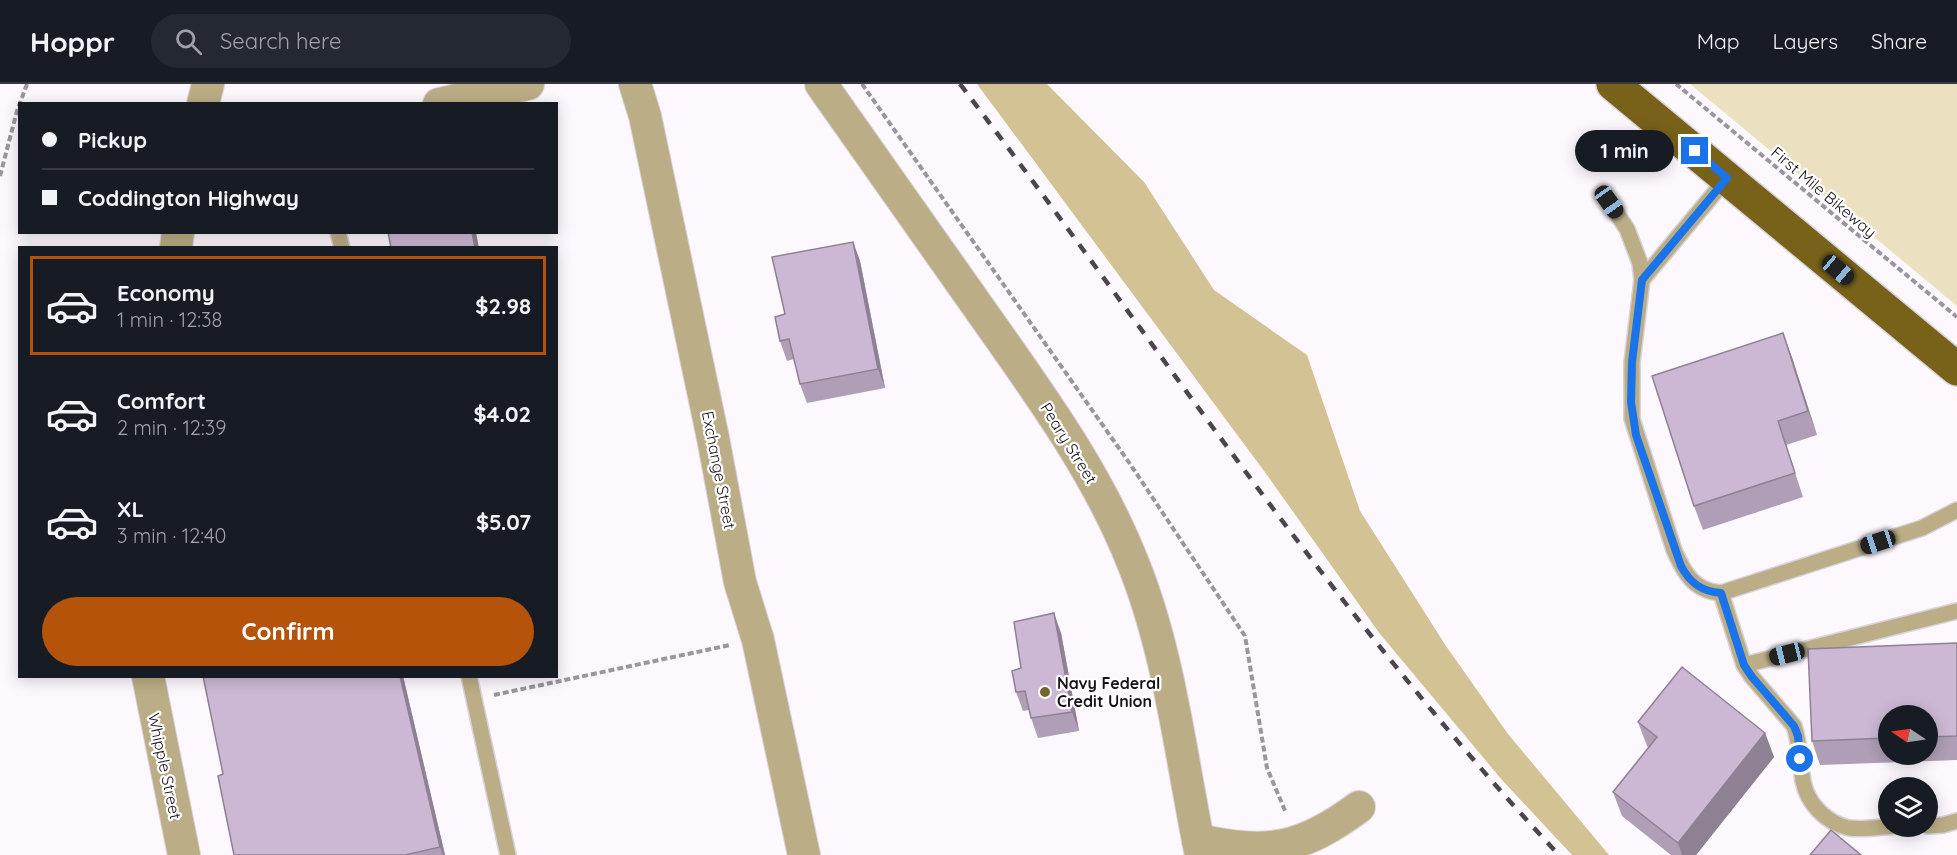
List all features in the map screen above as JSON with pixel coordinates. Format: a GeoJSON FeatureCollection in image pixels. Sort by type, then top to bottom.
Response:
{"type":"FeatureCollection","features":[{"type":"Feature","properties":{"kind":"highway"},"geometry":{"type":"LineString","coordinates":[[1613,84],[1957,369]]}},
{"type":"Feature","properties":{"kind":"street"},"geometry":{"type":"LineString","coordinates":[[204,102],[208,84]]}},
{"type":"Feature","properties":{"kind":"street"},"geometry":{"type":"LineString","coordinates":[[448,102],[528,84]]}},
{"type":"Feature","properties":{"kind":"street","name":"Exchange Street"},"geometry":{"type":"LineString","coordinates":[[635,84],[645,116],[714,438],[740,582],[758,640],[804,855]]}},
{"type":"Feature","properties":{"kind":"street","name":"Peary Street"},"geometry":{"type":"LineString","coordinates":[[821,84],[1054,416],[1117,526],[1133,563],[1158,637],[1199,848]]}},
{"type":"Feature","properties":{"kind":"street","name":"Whipple Street"},"geometry":{"type":"LineString","coordinates":[[147,678],[184,855]]}},
{"type":"Feature","properties":{"kind":"street"},"geometry":{"type":"LineString","coordinates":[[1199,848],[1270,851],[1316,835],[1359,807],[1323,855]]}},
{"type":"Feature","properties":{"kind":"lane"},"geometry":{"type":"LineString","coordinates":[[1642,280],[1727,178]]}},
{"type":"Feature","properties":{"kind":"lane"},"geometry":{"type":"LineString","coordinates":[[1609,202],[1627,229],[1640,263],[1642,280],[1631,384],[1632,419],[1681,566],[1686,575],[1699,587],[1721,593],[1922,528],[1957,510]]}},
{"type":"Feature","properties":{"kind":"lane"},"geometry":{"type":"LineString","coordinates":[[1721,593],[1744,665],[1794,726],[1798,736],[1803,783],[1808,799],[1828,819],[1849,828],[1878,827]]}},
{"type":"Feature","properties":{"kind":"lane"},"geometry":{"type":"LineString","coordinates":[[1744,665],[1957,611]]}},
{"type":"Feature","properties":{"kind":"lane"},"geometry":{"type":"LineString","coordinates":[[469,678],[508,855]]}},
{"type":"Feature","properties":{"kind":"lane"},"geometry":{"type":"LineString","coordinates":[[1938,825],[1957,821]]}},
{"type":"Feature","properties":{"kind":"path"},"geometry":{"type":"LineString","coordinates":[[20,102],[27,84]]}},
{"type":"Feature","properties":{"kind":"path","name":"First Mile Bikeway"},"geometry":{"type":"LineString","coordinates":[[1676,84],[1957,317]]}},
{"type":"Feature","properties":{"kind":"path"},"geometry":{"type":"LineString","coordinates":[[0,176],[18,106]]}},
{"type":"Feature","properties":{"kind":"path"},"geometry":{"type":"LineString","coordinates":[[474,699],[758,640]]}},
{"type":"Feature","properties":{"kind":"shaded area"},"geometry":{"type":"Polygon","coordinates":[[[977,84],[1047,84],[1144,182],[1214,290],[1307,355],[1360,511],[1446,646],[1508,734],[1609,855],[1572,855],[1502,780],[1380,634],[1267,475],[977,84]]]}},
{"type":"Feature","properties":{"kind":"shaded area"},"geometry":{"type":"Polygon","coordinates":[[[1690,84],[1957,84],[1957,306],[1690,84]]]}},
{"type":"Feature","properties":{"kind":"building"},"geometry":{"type":"Polygon","coordinates":[[[388,234],[472,234],[475,246],[391,246],[388,234]]]}},
{"type":"Feature","properties":{"kind":"building"},"geometry":{"type":"Polygon","coordinates":[[[853,242],[878,369],[800,384],[789,339],[780,341],[775,317],[785,314],[772,257],[853,242]]]}},
{"type":"Feature","properties":{"kind":"building"},"geometry":{"type":"Polygon","coordinates":[[[1783,333],[1808,411],[1778,421],[1795,473],[1694,506],[1652,376],[1783,333]]]}},
{"type":"Feature","properties":{"kind":"building"},"geometry":{"type":"Polygon","coordinates":[[[1054,613],[1072,712],[1031,718],[1025,691],[1016,692],[1012,671],[1021,668],[1014,622],[1054,613]]]}},
{"type":"Feature","properties":{"kind":"building"},"geometry":{"type":"Polygon","coordinates":[[[1957,643],[1957,736],[1938,737],[1938,705],[1878,705],[1878,738],[1812,741],[1808,649],[1957,643]]]}},
{"type":"Feature","properties":{"kind":"building"},"geometry":{"type":"Polygon","coordinates":[[[1682,667],[1765,733],[1678,843],[1613,792],[1657,737],[1638,722],[1682,667]]]}},
{"type":"Feature","properties":{"kind":"building"},"geometry":{"type":"Polygon","coordinates":[[[203,678],[400,678],[440,847],[405,855],[234,855],[218,776],[223,774],[203,678]]]}},
{"type":"Feature","properties":{"kind":"building"},"geometry":{"type":"Polygon","coordinates":[[[1831,830],[1861,855],[1810,855],[1831,830]]]}},
{"type":"Feature","properties":{"kind":"railway"},"geometry":{"type":"LineString","coordinates":[[960,84],[1323,575],[1477,764],[1559,855]]}},
{"type":"Feature","properties":{"kind":"place","name":"Navy Federal Credit Union"},"geometry":{"type":"Point","coordinates":[1045,692]}},
{"type":"Feature","properties":{"kind":"route"},"geometry":{"type":"LineString","coordinates":[[1695,151],[1727,178],[1642,280],[1632,362],[1632,419],[1681,566],[1692,582],[1699,587],[1714,593],[1721,593],[1744,665],[1794,726],[1798,736],[1800,759]]}}]}
